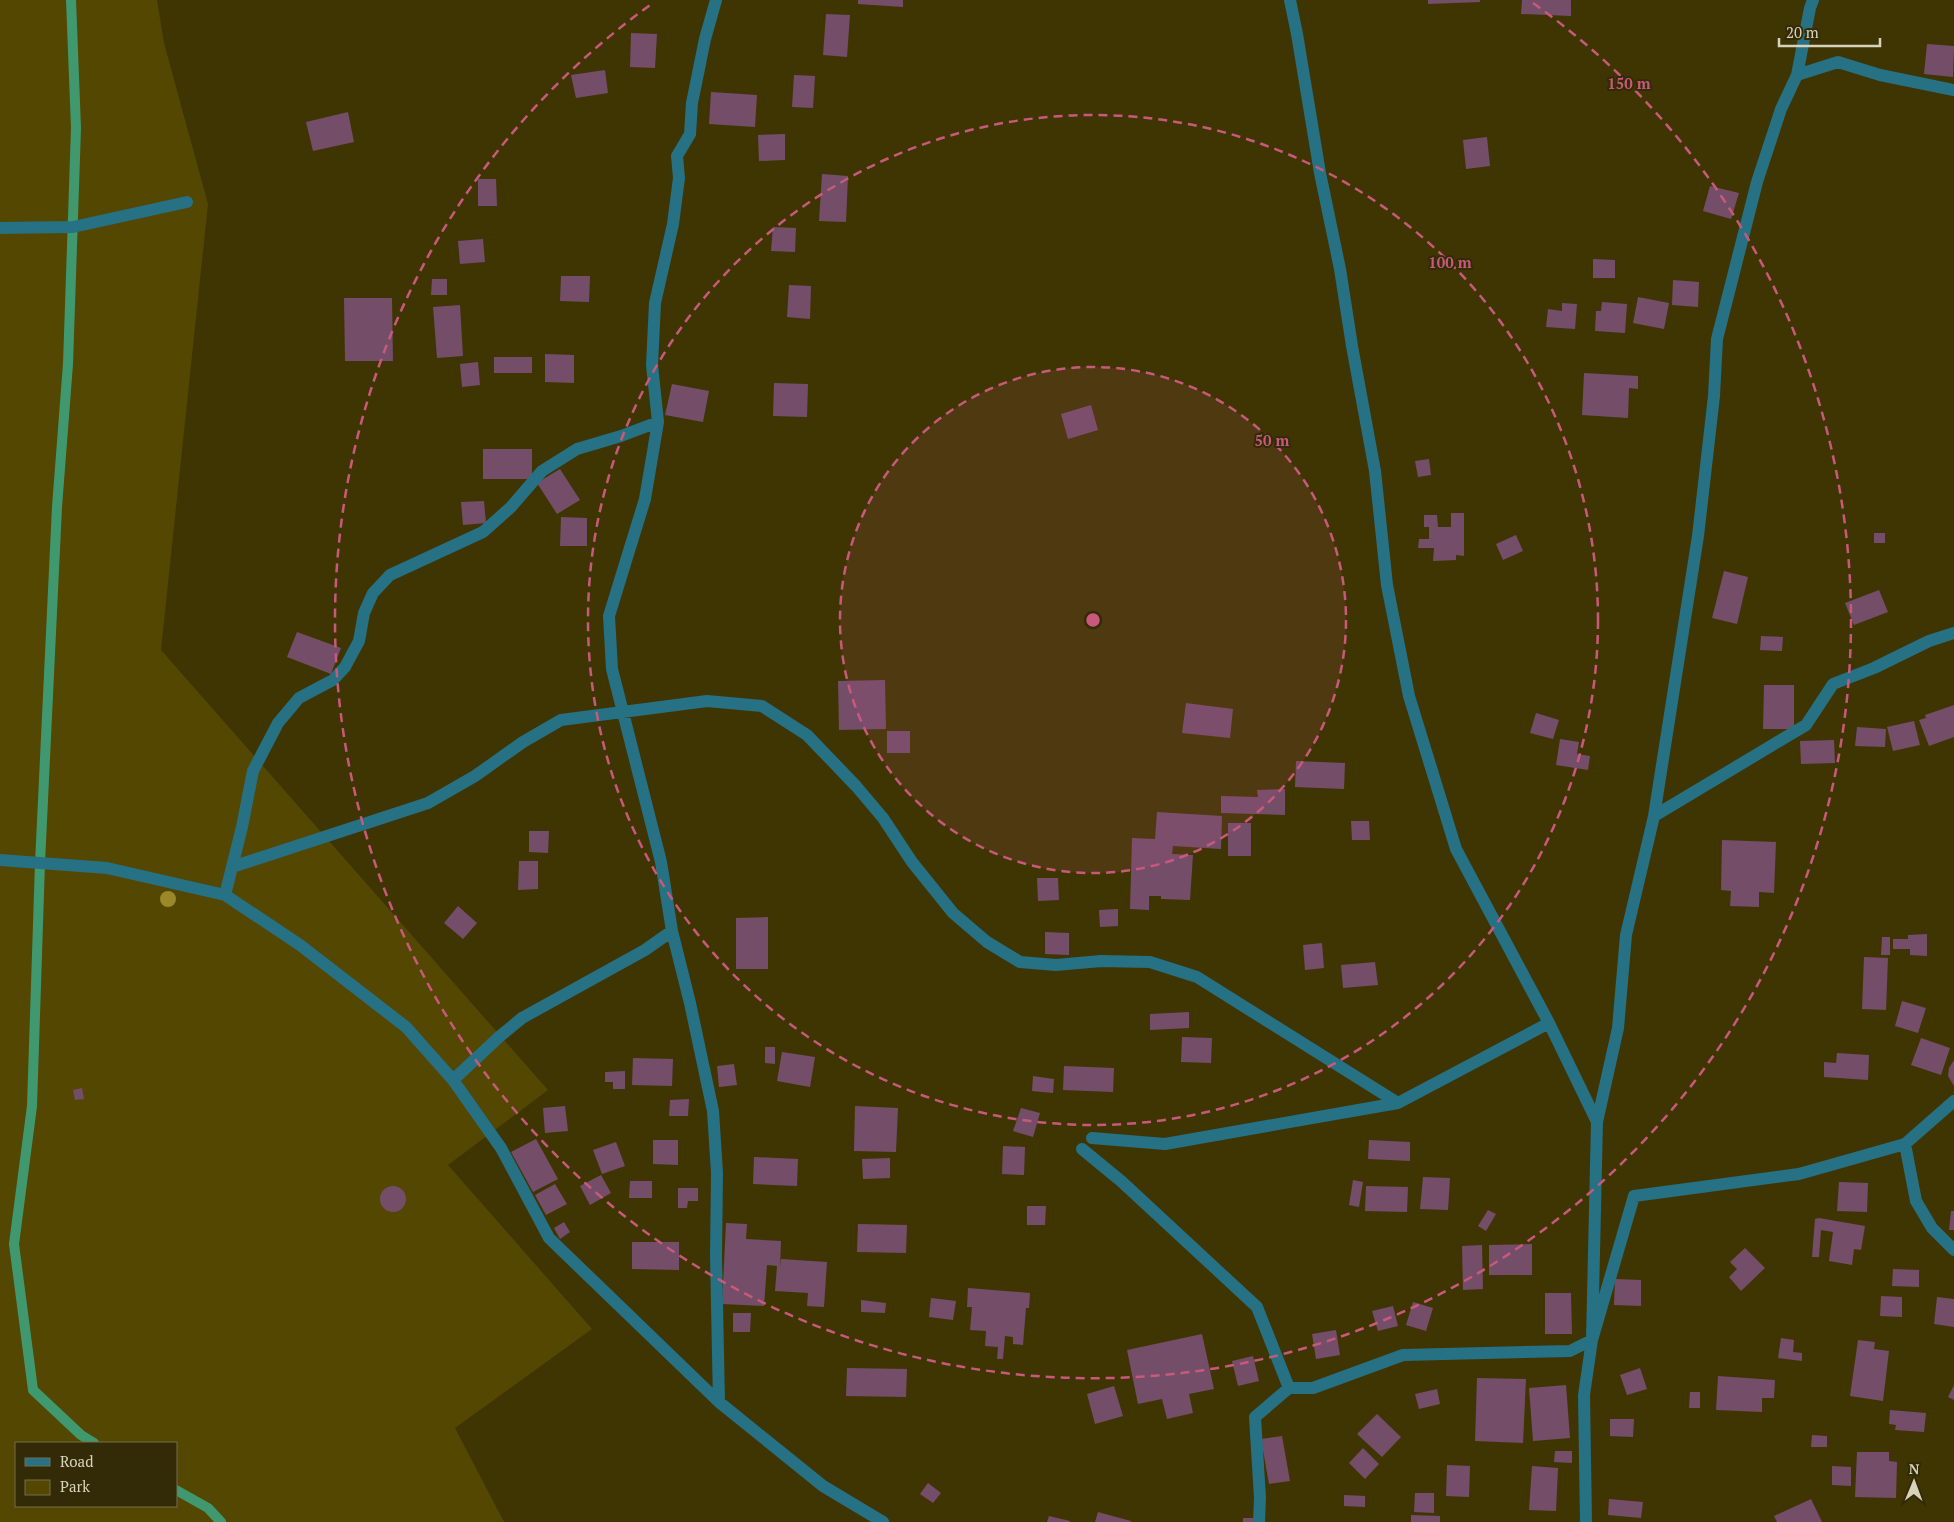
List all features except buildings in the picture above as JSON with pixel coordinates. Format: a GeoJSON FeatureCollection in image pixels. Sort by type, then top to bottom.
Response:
{"type":"FeatureCollection","features":[{"type":"Feature","properties":{"kind":"street"},"geometry":{"type":"LineString","coordinates":[[716,0],[705,39],[692,103],[690,134],[677,156],[679,178],[673,224],[655,303],[652,365],[658,422],[645,499],[609,616],[612,669],[661,862],[672,931],[690,1003],[713,1111],[717,1173],[716,1256],[719,1402]]}},
{"type":"Feature","properties":{"kind":"street"},"geometry":{"type":"LineString","coordinates":[[1290,0],[1375,471],[1387,585],[1409,696],[1456,850],[1549,1023],[1597,1122]]}},
{"type":"Feature","properties":{"kind":"street"},"geometry":{"type":"LineString","coordinates":[[1586,1522],[1584,1395],[1592,1340],[1597,1122],[1618,1028],[1626,935],[1654,816],[1698,536],[1714,396],[1717,339],[1757,182],[1781,109],[1797,75],[1813,0]]}},
{"type":"Feature","properties":{"kind":"street"},"geometry":{"type":"LineString","coordinates":[[1797,75],[1838,62],[1880,75],[1954,90]]}},
{"type":"Feature","properties":{"kind":"street"},"geometry":{"type":"LineString","coordinates":[[0,228],[72,227],[187,202]]}},
{"type":"Feature","properties":{"kind":"street"},"geometry":{"type":"LineString","coordinates":[[225,895],[242,827],[253,771],[278,723],[299,698],[333,680],[345,667],[359,641],[364,613],[373,593],[390,575],[483,532],[511,506],[542,471],[577,449],[621,436],[658,422]]}},
{"type":"Feature","properties":{"kind":"street"},"geometry":{"type":"LineString","coordinates":[[1654,816],[1806,725],[1833,684],[1874,668],[1929,641],[1954,633]]}},
{"type":"Feature","properties":{"kind":"street"},"geometry":{"type":"LineString","coordinates":[[232,867],[428,803],[561,720],[708,701],[762,706],[807,735],[856,786],[883,818],[912,862],[953,913],[987,942],[1020,962],[1056,966],[1101,961],[1150,962],[1197,978],[1398,1103]]}},
{"type":"Feature","properties":{"kind":"street"},"geometry":{"type":"LineString","coordinates":[[0,860],[107,868],[225,895],[300,945],[406,1027],[453,1080],[501,1148],[549,1238],[719,1402],[823,1486],[883,1522]]}},
{"type":"Feature","properties":{"kind":"street"},"geometry":{"type":"LineString","coordinates":[[453,1080],[522,1018],[645,950],[672,931]]}},
{"type":"Feature","properties":{"kind":"street"},"geometry":{"type":"LineString","coordinates":[[1092,1138],[1165,1144],[1398,1103],[1549,1023]]}},
{"type":"Feature","properties":{"kind":"street"},"geometry":{"type":"LineString","coordinates":[[1259,1522],[1260,1498],[1255,1417],[1289,1388],[1313,1388],[1403,1355],[1570,1351],[1592,1340],[1634,1196],[1799,1174],[1905,1144],[1954,1101]]}},
{"type":"Feature","properties":{"kind":"street"},"geometry":{"type":"LineString","coordinates":[[1905,1144],[1916,1201],[1932,1228],[1954,1250]]}},
{"type":"Feature","properties":{"kind":"street"},"geometry":{"type":"LineString","coordinates":[[1082,1149],[1121,1181],[1257,1307],[1289,1388]]}},
{"type":"Feature","properties":{"kind":"green space"},"geometry":{"type":"Polygon","coordinates":[[[0,0],[157,0],[164,43],[208,204],[161,650],[548,1090],[448,1165],[592,1329],[455,1428],[504,1522],[0,1522],[0,0]]]}},
{"type":"Feature","properties":{"kind":"waterway"},"geometry":{"type":"LineString","coordinates":[[71,0],[76,128],[68,364],[57,507],[40,863],[32,1106],[14,1244],[33,1390],[81,1435],[92,1442]]}},
{"type":"Feature","properties":{"kind":"waterway"},"geometry":{"type":"LineString","coordinates":[[178,1491],[208,1508],[221,1522]]}}]}
